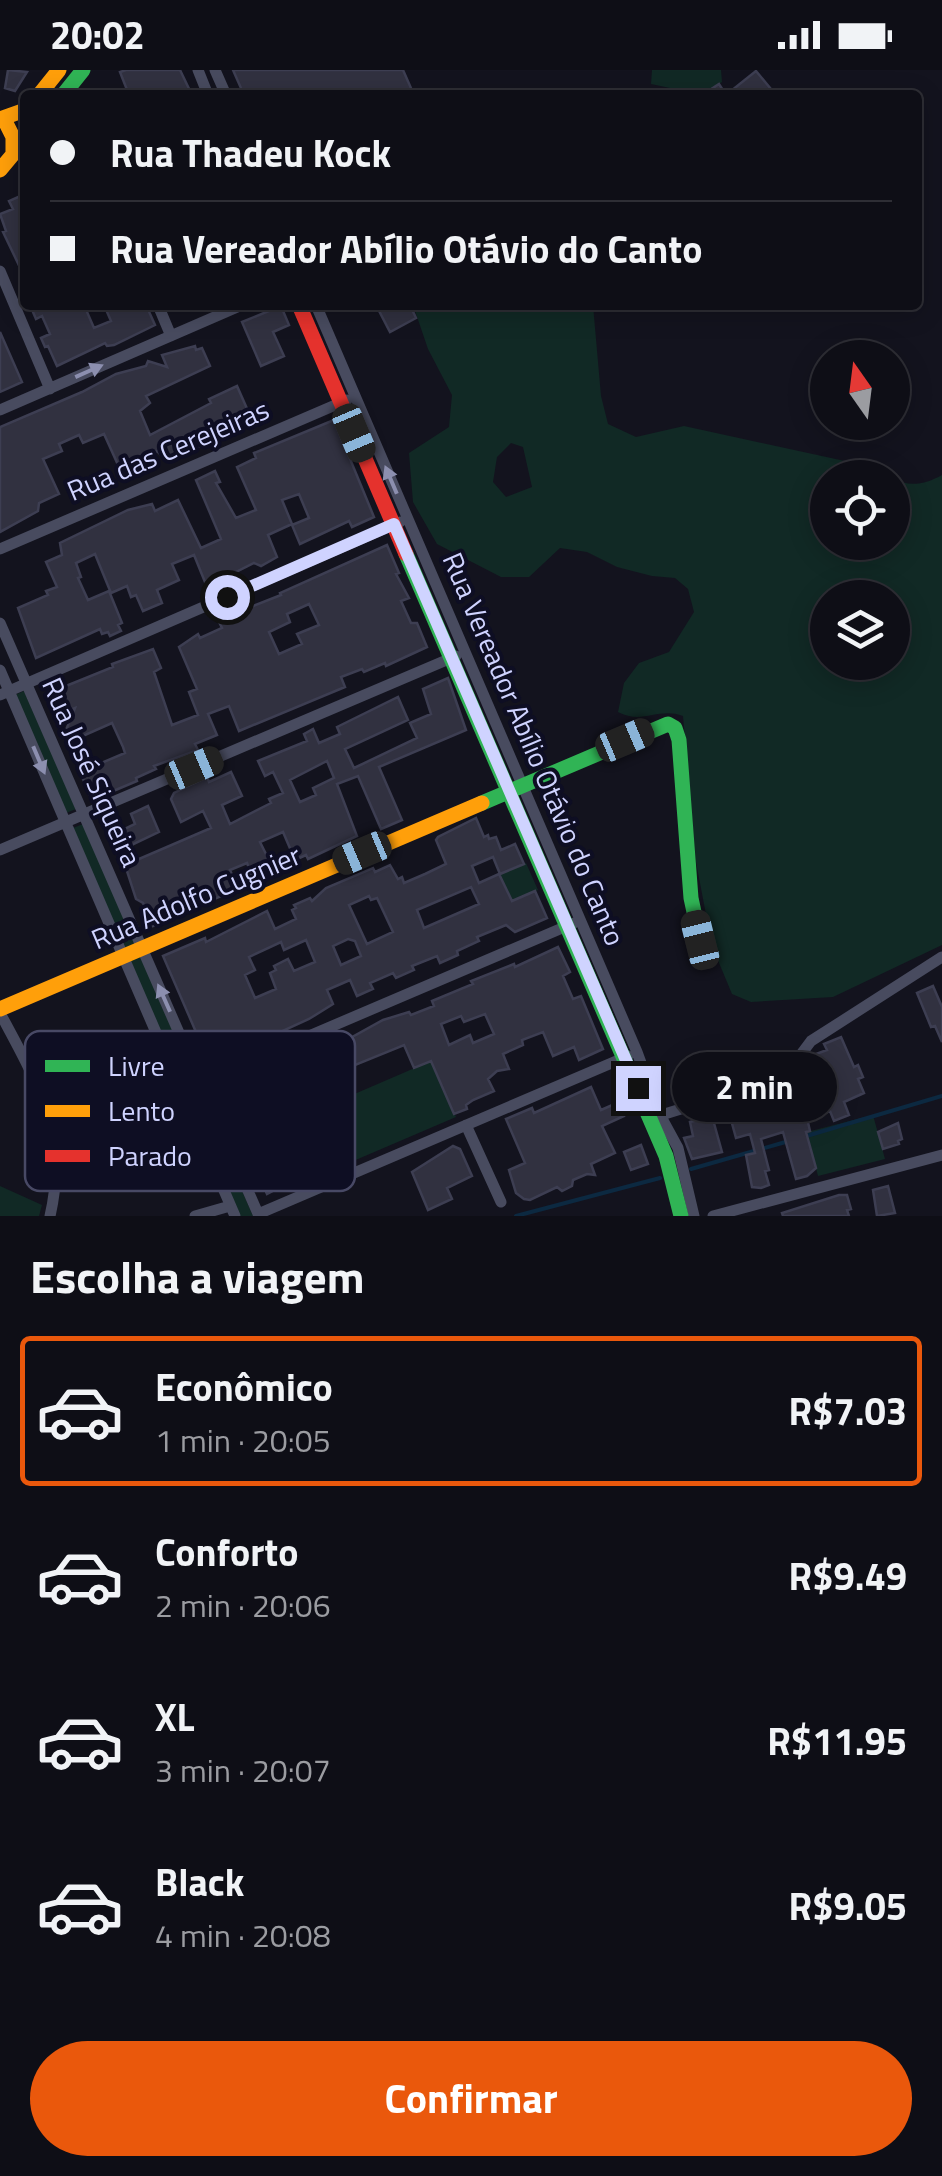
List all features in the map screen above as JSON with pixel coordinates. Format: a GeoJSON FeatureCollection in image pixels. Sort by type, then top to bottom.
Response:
{"type":"FeatureCollection","features":[{"type":"Feature","properties":{"kind":"street"},"geometry":{"type":"LineString","coordinates":[[43,90],[59,70]]}},
{"type":"Feature","properties":{"kind":"street"},"geometry":{"type":"LineString","coordinates":[[1,117],[14,137],[13,154]]}},
{"type":"Feature","properties":{"kind":"street"},"geometry":{"type":"LineString","coordinates":[[0,170],[20,146]]}},
{"type":"Feature","properties":{"kind":"street"},"geometry":{"type":"LineString","coordinates":[[0,271],[50,388]]}},
{"type":"Feature","properties":{"kind":"street"},"geometry":{"type":"LineString","coordinates":[[160,310],[171,336]]}},
{"type":"Feature","properties":{"kind":"street"},"geometry":{"type":"LineString","coordinates":[[0,410],[231,310]]}},
{"type":"Feature","properties":{"kind":"street","name":"Rua Vereador Abílio Otávio do Canto"},"geometry":{"type":"LineString","coordinates":[[302,310],[348,400],[656,1117],[681,1216]]}},
{"type":"Feature","properties":{"kind":"street","name":"Rua Vereador Abílio Otávio do Canto"},"geometry":{"type":"LineString","coordinates":[[318,310],[348,400]]}},
{"type":"Feature","properties":{"kind":"street","name":"Rua das Cerejeiras"},"geometry":{"type":"LineString","coordinates":[[0,549],[348,400]]}},
{"type":"Feature","properties":{"kind":"street"},"geometry":{"type":"LineString","coordinates":[[4,693],[401,522]]}},
{"type":"Feature","properties":{"kind":"street","name":"Rua José Siqueira"},"geometry":{"type":"LineString","coordinates":[[0,623],[178,1031]]}},
{"type":"Feature","properties":{"kind":"street"},"geometry":{"type":"LineString","coordinates":[[0,850],[458,656]]}},
{"type":"Feature","properties":{"kind":"street","name":"Rua José Siqueira"},"geometry":{"type":"LineString","coordinates":[[0,670],[4,693],[66,822],[155,1031]]}},
{"type":"Feature","properties":{"kind":"street","name":"Rua Adolfo Cugnier"},"geometry":{"type":"LineString","coordinates":[[0,1011],[668,724],[675,728],[679,740],[691,898],[700,940]]}},
{"type":"Feature","properties":{"kind":"street"},"geometry":{"type":"LineString","coordinates":[[320,1031],[574,923]]}},
{"type":"Feature","properties":{"kind":"street"},"geometry":{"type":"LineString","coordinates":[[656,1117],[784,1077],[811,1041],[942,956]]}},
{"type":"Feature","properties":{"kind":"street"},"geometry":{"type":"LineString","coordinates":[[0,1011],[25,1059]]}},
{"type":"Feature","properties":{"kind":"street"},"geometry":{"type":"LineString","coordinates":[[355,1173],[630,1055]]}},
{"type":"Feature","properties":{"kind":"street","name":"Rua Vereador Abílio Otávio do Canto"},"geometry":{"type":"LineString","coordinates":[[656,1117],[680,1156],[694,1216]]}},
{"type":"Feature","properties":{"kind":"street"},"geometry":{"type":"LineString","coordinates":[[466,1125],[500,1202]]}},
{"type":"Feature","properties":{"kind":"street"},"geometry":{"type":"LineString","coordinates":[[713,1216],[942,1154]]}},
{"type":"Feature","properties":{"kind":"street"},"geometry":{"type":"LineString","coordinates":[[50,1216],[54,1191]]}},
{"type":"Feature","properties":{"kind":"street","name":"Rua José Siqueira"},"geometry":{"type":"LineString","coordinates":[[248,1191],[259,1215]]}},
{"type":"Feature","properties":{"kind":"street"},"geometry":{"type":"LineString","coordinates":[[259,1215],[314,1191]]}},
{"type":"Feature","properties":{"kind":"street"},"geometry":{"type":"LineString","coordinates":[[195,1216],[232,1211]]}},
{"type":"Feature","properties":{"kind":"green space"},"geometry":{"type":"Polygon","coordinates":[[[652,70],[721,70],[722,82],[710,90],[679,90],[651,84],[652,70]]]}},
{"type":"Feature","properties":{"kind":"green space"},"geometry":{"type":"Polygon","coordinates":[[[415,310],[593,310],[601,396],[608,424],[636,437],[684,426],[840,460],[810,460],[810,560],[910,560],[910,483],[942,475],[942,945],[833,997],[751,1002],[732,994],[712,946],[696,862],[683,716],[666,713],[635,717],[618,712],[624,683],[639,663],[669,652],[694,612],[688,589],[675,578],[617,567],[587,552],[560,548],[529,577],[501,577],[437,544],[413,502],[409,453],[449,427],[452,395],[428,349],[415,310]],[[511,443],[497,457],[493,482],[506,497],[532,487],[523,447],[511,443]]]}},
{"type":"Feature","properties":{"kind":"green space"},"geometry":{"type":"Polygon","coordinates":[[[24,691],[76,809],[66,813],[15,695],[24,691]]]}},
{"type":"Feature","properties":{"kind":"green space"},"geometry":{"type":"Polygon","coordinates":[[[83,824],[135,944],[124,948],[73,828],[83,824]]]}},
{"type":"Feature","properties":{"kind":"green space"},"geometry":{"type":"Polygon","coordinates":[[[526,863],[538,890],[512,901],[500,874],[526,863]]]}},
{"type":"Feature","properties":{"kind":"green space"},"geometry":{"type":"Polygon","coordinates":[[[140,955],[173,1031],[160,1031],[129,959],[140,955]]]}},
{"type":"Feature","properties":{"kind":"green space"},"geometry":{"type":"Polygon","coordinates":[[[431,1061],[456,1117],[355,1160],[355,1094],[431,1061]]]}},
{"type":"Feature","properties":{"kind":"green space"},"geometry":{"type":"Polygon","coordinates":[[[873,1115],[885,1159],[818,1176],[807,1132],[873,1115]]]}},
{"type":"Feature","properties":{"kind":"green space"},"geometry":{"type":"Polygon","coordinates":[[[0,1186],[42,1205],[39,1216],[0,1216],[0,1186]]]}},
{"type":"Feature","properties":{"kind":"green space"},"geometry":{"type":"Polygon","coordinates":[[[228,1191],[242,1191],[253,1216],[239,1216],[228,1191]]]}},
{"type":"Feature","properties":{"kind":"building"},"geometry":{"type":"Polygon","coordinates":[[[8,70],[27,72],[15,91],[5,88],[8,70]]]}},
{"type":"Feature","properties":{"kind":"building"},"geometry":{"type":"Polygon","coordinates":[[[180,70],[190,90],[127,90],[120,72],[180,70]]]}},
{"type":"Feature","properties":{"kind":"building"},"geometry":{"type":"Polygon","coordinates":[[[233,70],[403,70],[412,90],[242,90],[233,70]]]}},
{"type":"Feature","properties":{"kind":"building"},"geometry":{"type":"Polygon","coordinates":[[[756,71],[770,90],[732,90],[756,71]]]}},
{"type":"Feature","properties":{"kind":"building"},"geometry":{"type":"Polygon","coordinates":[[[20,196],[20,268],[3,232],[6,231],[0,214],[13,209],[9,201],[20,196]]]}},
{"type":"Feature","properties":{"kind":"building"},"geometry":{"type":"Polygon","coordinates":[[[32,310],[86,310],[94,328],[111,321],[106,310],[148,310],[155,325],[57,366],[41,338],[50,334],[42,316],[36,319],[32,310]]]}},
{"type":"Feature","properties":{"kind":"building"},"geometry":{"type":"Polygon","coordinates":[[[271,310],[283,310],[289,325],[273,332],[284,356],[261,366],[242,322],[271,310]]]}},
{"type":"Feature","properties":{"kind":"building"},"geometry":{"type":"Polygon","coordinates":[[[379,310],[412,310],[416,318],[390,332],[379,310]]]}},
{"type":"Feature","properties":{"kind":"building"},"geometry":{"type":"Polygon","coordinates":[[[0,332],[22,382],[0,392],[0,332]]]}},
{"type":"Feature","properties":{"kind":"building"},"geometry":{"type":"Polygon","coordinates":[[[195,346],[196,350],[202,348],[210,366],[146,396],[150,403],[140,411],[150,435],[237,386],[252,420],[166,460],[157,451],[135,461],[140,471],[124,478],[104,434],[83,443],[79,435],[59,444],[62,451],[43,459],[59,494],[39,503],[38,511],[0,532],[0,427],[116,374],[146,366],[148,361],[167,367],[162,355],[195,346]]]}},
{"type":"Feature","properties":{"kind":"building"},"geometry":{"type":"Polygon","coordinates":[[[334,420],[374,517],[352,527],[349,521],[300,544],[292,525],[309,518],[299,494],[282,500],[292,524],[268,535],[277,557],[261,566],[254,563],[220,580],[218,576],[205,582],[194,555],[172,564],[179,580],[157,590],[162,603],[143,611],[127,586],[111,593],[95,554],[76,563],[81,577],[78,578],[88,600],[109,591],[122,623],[118,625],[121,631],[110,636],[100,629],[36,658],[18,608],[57,587],[46,562],[62,555],[60,543],[128,510],[152,504],[155,511],[178,500],[201,548],[221,539],[196,480],[215,471],[220,482],[216,483],[236,518],[256,510],[237,467],[256,458],[254,453],[334,420]]]}},
{"type":"Feature","properties":{"kind":"building"},"geometry":{"type":"Polygon","coordinates":[[[387,545],[409,598],[401,601],[411,623],[417,623],[427,647],[386,666],[385,663],[341,677],[345,687],[239,731],[229,706],[208,714],[217,735],[195,744],[198,750],[154,766],[156,769],[136,778],[137,781],[92,800],[80,772],[125,753],[123,747],[112,723],[83,736],[66,730],[75,708],[60,714],[58,710],[53,712],[47,699],[52,697],[48,688],[61,688],[153,649],[161,668],[154,672],[172,725],[198,715],[189,692],[197,689],[179,647],[198,634],[200,638],[222,628],[218,620],[387,545]],[[309,604],[287,614],[290,622],[269,632],[279,654],[302,644],[297,634],[319,625],[309,604]]]}},
{"type":"Feature","properties":{"kind":"building"},"geometry":{"type":"Polygon","coordinates":[[[448,678],[466,730],[379,767],[402,820],[381,829],[358,776],[337,784],[357,836],[308,859],[306,855],[295,860],[283,832],[260,842],[275,872],[254,881],[247,863],[230,870],[238,889],[153,926],[143,903],[136,899],[125,865],[211,828],[203,811],[181,822],[171,799],[174,793],[207,777],[209,782],[231,772],[242,796],[222,805],[230,824],[283,793],[273,772],[265,776],[258,761],[307,741],[304,734],[313,729],[319,743],[340,734],[337,727],[398,697],[408,720],[345,749],[354,768],[417,738],[410,723],[431,714],[423,689],[448,678]],[[327,761],[290,780],[300,802],[316,795],[313,788],[334,778],[327,761]]]}},
{"type":"Feature","properties":{"kind":"building"},"geometry":{"type":"Polygon","coordinates":[[[148,806],[159,832],[121,850],[114,834],[135,824],[131,814],[148,806]]]}},
{"type":"Feature","properties":{"kind":"building"},"geometry":{"type":"Polygon","coordinates":[[[476,818],[484,837],[496,837],[501,850],[515,844],[524,864],[500,874],[493,857],[472,866],[479,883],[499,874],[512,901],[535,891],[547,918],[515,932],[506,925],[477,937],[479,941],[457,951],[458,955],[440,963],[437,956],[412,966],[414,970],[396,978],[393,973],[370,983],[373,989],[357,996],[350,980],[327,990],[333,1004],[283,1031],[196,1031],[163,956],[205,938],[206,942],[267,911],[275,929],[296,919],[294,905],[310,898],[312,901],[326,888],[373,868],[375,872],[390,865],[404,883],[446,864],[436,840],[476,818]],[[471,887],[417,910],[424,928],[479,904],[471,887]],[[369,896],[349,905],[367,944],[393,932],[377,898],[371,900],[369,896]],[[348,939],[333,946],[341,965],[361,956],[355,941],[348,939]],[[306,940],[284,950],[281,942],[249,957],[255,970],[245,975],[255,998],[276,989],[270,973],[276,970],[274,966],[288,959],[294,971],[315,962],[306,940]]]}},
{"type":"Feature","properties":{"kind":"building"},"geometry":{"type":"Polygon","coordinates":[[[558,947],[570,972],[563,976],[573,999],[581,996],[603,1049],[579,1060],[574,1047],[553,1056],[543,1032],[522,1040],[523,1045],[503,1054],[509,1069],[497,1071],[488,1079],[494,1091],[454,1114],[431,1061],[414,1068],[404,1045],[355,1065],[355,1035],[383,1020],[434,1006],[432,1001],[514,964],[515,967],[558,947]],[[485,1014],[464,1022],[461,1016],[441,1024],[449,1045],[470,1035],[473,1043],[494,1034],[485,1014]]]}},
{"type":"Feature","properties":{"kind":"building"},"geometry":{"type":"Polygon","coordinates":[[[933,986],[942,1007],[942,1042],[917,993],[933,986]]]}},
{"type":"Feature","properties":{"kind":"building"},"geometry":{"type":"Polygon","coordinates":[[[841,1037],[854,1067],[858,1065],[863,1077],[858,1079],[864,1093],[844,1102],[849,1115],[834,1121],[830,1111],[807,1118],[810,1131],[806,1132],[816,1168],[807,1176],[796,1179],[783,1132],[761,1139],[769,1185],[752,1187],[746,1155],[755,1153],[750,1134],[736,1138],[730,1116],[828,1083],[816,1054],[827,1050],[824,1044],[841,1037]]]}},
{"type":"Feature","properties":{"kind":"building"},"geometry":{"type":"Polygon","coordinates":[[[591,1087],[601,1110],[624,1100],[628,1109],[624,1116],[602,1126],[615,1153],[591,1164],[595,1175],[573,1180],[572,1186],[562,1191],[557,1187],[524,1199],[516,1193],[509,1170],[525,1163],[506,1119],[532,1108],[534,1113],[591,1087]]]}},
{"type":"Feature","properties":{"kind":"building"},"geometry":{"type":"Polygon","coordinates":[[[712,1116],[722,1152],[692,1159],[684,1138],[693,1136],[690,1122],[712,1116]]]}},
{"type":"Feature","properties":{"kind":"building"},"geometry":{"type":"Polygon","coordinates":[[[898,1123],[902,1139],[899,1144],[883,1149],[878,1132],[898,1123]]]}},
{"type":"Feature","properties":{"kind":"building"},"geometry":{"type":"Polygon","coordinates":[[[641,1145],[648,1164],[631,1170],[624,1152],[641,1145]]]}},
{"type":"Feature","properties":{"kind":"building"},"geometry":{"type":"Polygon","coordinates":[[[453,1146],[460,1149],[472,1176],[447,1188],[452,1199],[428,1210],[412,1172],[453,1146]]]}},
{"type":"Feature","properties":{"kind":"building"},"geometry":{"type":"Polygon","coordinates":[[[888,1186],[895,1213],[877,1216],[873,1190],[888,1186]]]}},
{"type":"Feature","properties":{"kind":"building"},"geometry":{"type":"Polygon","coordinates":[[[847,1195],[849,1216],[783,1216],[782,1213],[847,1195]]]}},
{"type":"Feature","properties":{"kind":"waterway"},"geometry":{"type":"LineString","coordinates":[[803,1137],[942,1096]]}},
{"type":"Feature","properties":{"kind":"waterway"},"geometry":{"type":"LineString","coordinates":[[691,1169],[789,1141]]}},
{"type":"Feature","properties":{"kind":"waterway"},"geometry":{"type":"LineString","coordinates":[[516,1216],[660,1178]]}},
{"type":"Feature","properties":{"kind":"traffic: fast"},"geometry":{"type":"LineString","coordinates":[[67,90],[83,70]]}},
{"type":"Feature","properties":{"kind":"traffic: fast"},"geometry":{"type":"LineString","coordinates":[[406,554],[666,1156],[681,1216]]}},
{"type":"Feature","properties":{"kind":"traffic: fast"},"geometry":{"type":"LineString","coordinates":[[482,803],[668,724],[675,728],[691,898],[700,940]]}},
{"type":"Feature","properties":{"kind":"traffic: slow"},"geometry":{"type":"LineString","coordinates":[[43,90],[59,70]]}},
{"type":"Feature","properties":{"kind":"traffic: slow"},"geometry":{"type":"LineString","coordinates":[[0,119],[20,112]]}},
{"type":"Feature","properties":{"kind":"traffic: slow"},"geometry":{"type":"LineString","coordinates":[[4,119],[13,137],[13,154]]}},
{"type":"Feature","properties":{"kind":"traffic: slow"},"geometry":{"type":"LineString","coordinates":[[0,170],[20,146]]}},
{"type":"Feature","properties":{"kind":"traffic: slow"},"geometry":{"type":"LineString","coordinates":[[0,1009],[482,803]]}},
{"type":"Feature","properties":{"kind":"traffic: jam"},"geometry":{"type":"LineString","coordinates":[[301,310],[406,554]]}},
{"type":"Feature","properties":{"kind":"route"},"geometry":{"type":"LineString","coordinates":[[227,597],[394,524],[638,1088]]}}]}
